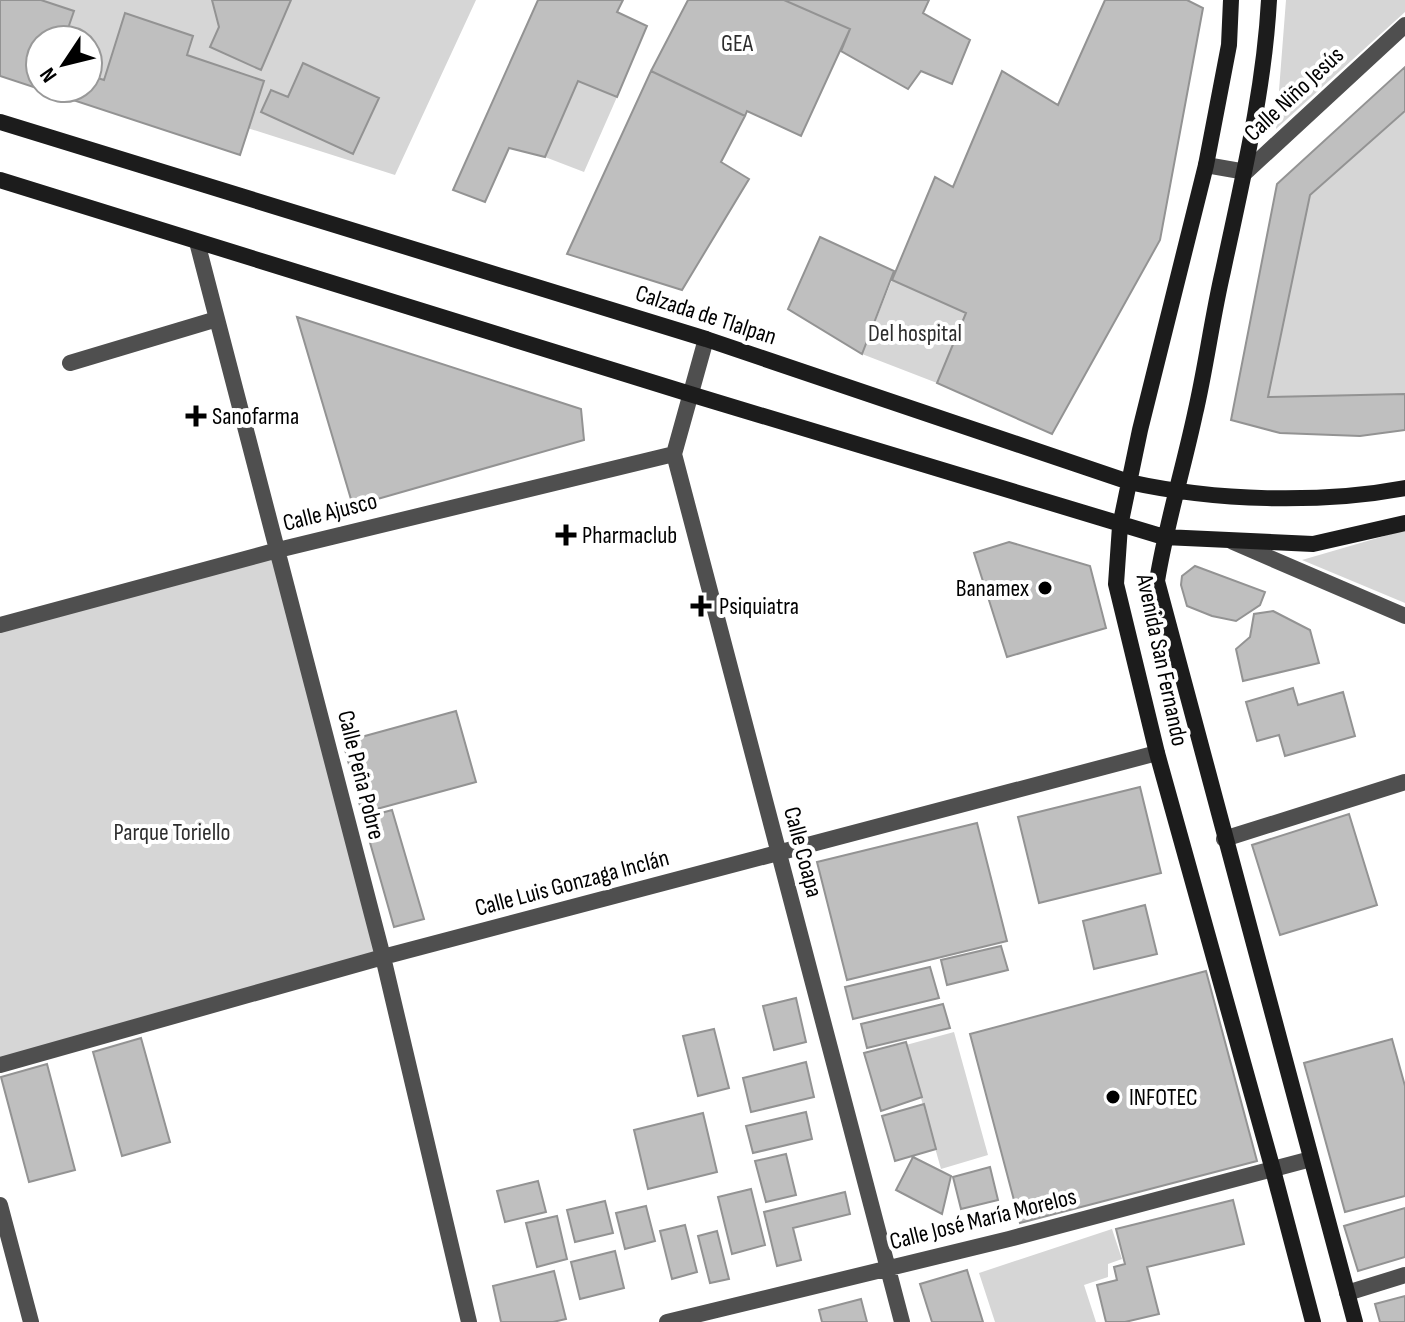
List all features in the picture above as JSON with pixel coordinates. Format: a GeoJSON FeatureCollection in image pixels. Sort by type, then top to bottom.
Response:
{"type":"FeatureCollection","features":[{"type":"Feature","properties":{"kind":"main road","name":"Avenida San Fernando"},"geometry":{"type":"LineString","coordinates":[[1231,0],[1229,45],[1206,165],[1129,482],[1120,526],[1116,584],[1157,753],[1313,1322]]}},
{"type":"Feature","properties":{"kind":"main road","name":"Avenida San Fernando"},"geometry":{"type":"LineString","coordinates":[[1269,0],[1267,45],[1246,172],[1222,272],[1195,415],[1164,537],[1157,581],[1355,1322]]}},
{"type":"Feature","properties":{"kind":"main road","name":"Calzada de Tlalpan"},"geometry":{"type":"LineString","coordinates":[[0,122],[706,339],[1129,482],[1175,492],[1282,497],[1371,494],[1405,488]]}},
{"type":"Feature","properties":{"kind":"main road"},"geometry":{"type":"LineString","coordinates":[[0,180],[1164,537],[1313,544],[1405,523]]}},
{"type":"Feature","properties":{"kind":"street","name":"Calle Niño Jesús"},"geometry":{"type":"LineString","coordinates":[[1206,165],[1246,172],[1405,25]]}},
{"type":"Feature","properties":{"kind":"street","name":"Calle Peña Pobre"},"geometry":{"type":"LineString","coordinates":[[197,242],[383,957],[469,1322]]}},
{"type":"Feature","properties":{"kind":"street"},"geometry":{"type":"LineString","coordinates":[[70,363],[217,319]]}},
{"type":"Feature","properties":{"kind":"street","name":"Calle Coapa"},"geometry":{"type":"LineString","coordinates":[[706,339],[674,454],[902,1322]]}},
{"type":"Feature","properties":{"kind":"street","name":"Calle Ajusco"},"geometry":{"type":"LineString","coordinates":[[0,625],[278,550],[674,454]]}},
{"type":"Feature","properties":{"kind":"street"},"geometry":{"type":"LineString","coordinates":[[1233,542],[1405,616]]}},
{"type":"Feature","properties":{"kind":"street","name":"Calle Luis Gonzaga Inclán"},"geometry":{"type":"LineString","coordinates":[[0,1065],[383,957],[1157,753]]}},
{"type":"Feature","properties":{"kind":"street"},"geometry":{"type":"LineString","coordinates":[[1224,839],[1405,782]]}},
{"type":"Feature","properties":{"kind":"street","name":"Calle José María Morelos"},"geometry":{"type":"LineString","coordinates":[[667,1322],[1009,1239],[1311,1159]]}},
{"type":"Feature","properties":{"kind":"street"},"geometry":{"type":"LineString","coordinates":[[0,1205],[31,1322]]}},
{"type":"Feature","properties":{"kind":"street"},"geometry":{"type":"LineString","coordinates":[[1347,1293],[1405,1275]]}},
{"type":"Feature","properties":{"kind":"green space"},"geometry":{"type":"Polygon","coordinates":[[[0,0],[476,0],[395,175],[104,82],[104,24],[24,24],[0,0]]]}},
{"type":"Feature","properties":{"kind":"green space"},"geometry":{"type":"Polygon","coordinates":[[[1286,0],[1405,0],[1405,12],[1276,129],[1286,0]]]}},
{"type":"Feature","properties":{"kind":"green space"},"geometry":{"type":"Polygon","coordinates":[[[578,81],[617,97],[584,172],[545,157],[578,81]]]}},
{"type":"Feature","properties":{"kind":"green space"},"geometry":{"type":"Polygon","coordinates":[[[1405,111],[1405,394],[1268,397],[1310,195],[1405,111]]]}},
{"type":"Feature","properties":{"kind":"green space","name":"Del hospital"},"geometry":{"type":"Polygon","coordinates":[[[892,280],[966,313],[937,383],[862,354],[892,280]]]}},
{"type":"Feature","properties":{"kind":"green space"},"geometry":{"type":"Polygon","coordinates":[[[1405,530],[1405,603],[1302,560],[1405,530]]]}},
{"type":"Feature","properties":{"kind":"green space","name":"Parque Toriello"},"geometry":{"type":"Polygon","coordinates":[[[278,550],[383,957],[0,1065],[0,625],[278,550]]]}},
{"type":"Feature","properties":{"kind":"green space"},"geometry":{"type":"Polygon","coordinates":[[[954,1032],[988,1155],[941,1169],[906,1045],[954,1032]]]}},
{"type":"Feature","properties":{"kind":"green space"},"geometry":{"type":"Polygon","coordinates":[[[1112,1229],[1122,1259],[1108,1264],[1108,1277],[1084,1285],[1096,1322],[995,1322],[979,1273],[1112,1229]]]}},
{"type":"Feature","properties":{"kind":"building"},"geometry":{"type":"Polygon","coordinates":[[[0,0],[41,0],[74,11],[70,24],[24,24],[24,84],[0,76],[0,0]]]}},
{"type":"Feature","properties":{"kind":"building"},"geometry":{"type":"Polygon","coordinates":[[[212,0],[291,0],[261,70],[210,47],[219,27],[212,0]]]}},
{"type":"Feature","properties":{"kind":"building"},"geometry":{"type":"Polygon","coordinates":[[[538,0],[623,0],[617,12],[647,26],[617,97],[578,81],[545,157],[509,148],[485,202],[453,190],[538,0]]]}},
{"type":"Feature","properties":{"kind":"building","name":"GEA"},"geometry":{"type":"Polygon","coordinates":[[[688,0],[784,0],[850,29],[801,136],[747,111],[745,116],[651,71],[688,0]]]}},
{"type":"Feature","properties":{"kind":"building","name":"GEA"},"geometry":{"type":"Polygon","coordinates":[[[784,0],[929,0],[923,13],[970,40],[952,84],[921,71],[908,89],[841,51],[850,29],[784,0]]]}},
{"type":"Feature","properties":{"kind":"building"},"geometry":{"type":"Polygon","coordinates":[[[1105,0],[1187,0],[1203,8],[1160,240],[1052,434],[937,383],[966,313],[892,280],[935,177],[953,187],[1002,71],[1058,105],[1105,0]]]}},
{"type":"Feature","properties":{"kind":"building"},"geometry":{"type":"Polygon","coordinates":[[[125,13],[193,36],[187,55],[264,81],[240,155],[85,104],[104,104],[104,80],[125,13]]]}},
{"type":"Feature","properties":{"kind":"building"},"geometry":{"type":"Polygon","coordinates":[[[303,63],[379,98],[353,154],[261,112],[271,90],[288,97],[303,63]]]}},
{"type":"Feature","properties":{"kind":"building"},"geometry":{"type":"Polygon","coordinates":[[[1405,67],[1405,111],[1310,195],[1268,397],[1405,394],[1405,430],[1360,436],[1280,433],[1231,420],[1277,184],[1405,67]]]}},
{"type":"Feature","properties":{"kind":"building","name":"GEA"},"geometry":{"type":"Polygon","coordinates":[[[651,71],[745,116],[721,162],[749,179],[682,290],[567,254],[651,71]]]}},
{"type":"Feature","properties":{"kind":"building"},"geometry":{"type":"Polygon","coordinates":[[[820,237],[894,271],[862,354],[788,309],[820,237]]]}},
{"type":"Feature","properties":{"kind":"building"},"geometry":{"type":"Polygon","coordinates":[[[297,317],[581,409],[584,440],[353,506],[297,317]]]}},
{"type":"Feature","properties":{"kind":"building"},"geometry":{"type":"Polygon","coordinates":[[[1009,542],[1090,566],[1106,628],[1007,657],[974,553],[1009,542]]]}},
{"type":"Feature","properties":{"kind":"building"},"geometry":{"type":"Polygon","coordinates":[[[1195,566],[1265,592],[1260,605],[1236,621],[1187,606],[1181,585],[1182,576],[1195,566]]]}},
{"type":"Feature","properties":{"kind":"building"},"geometry":{"type":"Polygon","coordinates":[[[1273,611],[1310,630],[1319,663],[1243,681],[1236,649],[1250,637],[1254,614],[1273,611]]]}},
{"type":"Feature","properties":{"kind":"building"},"geometry":{"type":"Polygon","coordinates":[[[1293,688],[1298,705],[1343,692],[1355,736],[1285,756],[1279,735],[1257,741],[1246,702],[1293,688]]]}},
{"type":"Feature","properties":{"kind":"building"},"geometry":{"type":"Polygon","coordinates":[[[456,711],[476,782],[362,813],[343,742],[456,711]]]}},
{"type":"Feature","properties":{"kind":"building"},"geometry":{"type":"Polygon","coordinates":[[[1140,787],[1161,873],[1039,903],[1018,817],[1140,787]]]}},
{"type":"Feature","properties":{"kind":"building"},"geometry":{"type":"Polygon","coordinates":[[[392,810],[424,919],[394,927],[363,818],[392,810]]]}},
{"type":"Feature","properties":{"kind":"building"},"geometry":{"type":"Polygon","coordinates":[[[1349,814],[1377,905],[1280,935],[1252,845],[1349,814]]]}},
{"type":"Feature","properties":{"kind":"building"},"geometry":{"type":"Polygon","coordinates":[[[977,823],[1007,941],[847,980],[817,862],[977,823]]]}},
{"type":"Feature","properties":{"kind":"building"},"geometry":{"type":"Polygon","coordinates":[[[1145,905],[1157,954],[1094,969],[1083,921],[1145,905]]]}},
{"type":"Feature","properties":{"kind":"building"},"geometry":{"type":"Polygon","coordinates":[[[1001,946],[1008,970],[947,985],[941,960],[1001,946]]]}},
{"type":"Feature","properties":{"kind":"building"},"geometry":{"type":"Polygon","coordinates":[[[930,967],[939,998],[853,1019],[845,987],[930,967]]]}},
{"type":"Feature","properties":{"kind":"building","name":"INFOTEC"},"geometry":{"type":"Polygon","coordinates":[[[1206,971],[1257,1161],[1020,1223],[970,1034],[1206,971]]]}},
{"type":"Feature","properties":{"kind":"building"},"geometry":{"type":"Polygon","coordinates":[[[796,998],[806,1042],[774,1050],[763,1006],[796,998]]]}},
{"type":"Feature","properties":{"kind":"building"},"geometry":{"type":"Polygon","coordinates":[[[943,1004],[950,1028],[867,1048],[861,1024],[943,1004]]]}},
{"type":"Feature","properties":{"kind":"building"},"geometry":{"type":"Polygon","coordinates":[[[714,1029],[729,1088],[698,1096],[683,1036],[714,1029]]]}},
{"type":"Feature","properties":{"kind":"building"},"geometry":{"type":"Polygon","coordinates":[[[141,1038],[170,1142],[122,1156],[93,1052],[141,1038]]]}},
{"type":"Feature","properties":{"kind":"building"},"geometry":{"type":"Polygon","coordinates":[[[1392,1039],[1405,1086],[1405,1196],[1345,1212],[1304,1063],[1392,1039]]]}},
{"type":"Feature","properties":{"kind":"building"},"geometry":{"type":"Polygon","coordinates":[[[906,1042],[922,1097],[881,1111],[864,1053],[906,1042]]]}},
{"type":"Feature","properties":{"kind":"building"},"geometry":{"type":"Polygon","coordinates":[[[806,1062],[814,1097],[751,1112],[743,1078],[806,1062]]]}},
{"type":"Feature","properties":{"kind":"building"},"geometry":{"type":"Polygon","coordinates":[[[47,1064],[75,1170],[29,1182],[1,1077],[47,1064]]]}},
{"type":"Feature","properties":{"kind":"building"},"geometry":{"type":"Polygon","coordinates":[[[924,1104],[936,1149],[895,1161],[882,1116],[924,1104]]]}},
{"type":"Feature","properties":{"kind":"building"},"geometry":{"type":"Polygon","coordinates":[[[806,1112],[812,1139],[753,1153],[746,1126],[806,1112]]]}},
{"type":"Feature","properties":{"kind":"building"},"geometry":{"type":"Polygon","coordinates":[[[703,1113],[717,1172],[648,1189],[634,1130],[703,1113]]]}},
{"type":"Feature","properties":{"kind":"building"},"geometry":{"type":"Polygon","coordinates":[[[786,1154],[796,1195],[766,1202],[755,1161],[786,1154]]]}},
{"type":"Feature","properties":{"kind":"building"},"geometry":{"type":"Polygon","coordinates":[[[913,1157],[951,1176],[942,1214],[896,1190],[913,1157]]]}},
{"type":"Feature","properties":{"kind":"building"},"geometry":{"type":"Polygon","coordinates":[[[990,1167],[998,1200],[961,1209],[953,1177],[990,1167]]]}},
{"type":"Feature","properties":{"kind":"building"},"geometry":{"type":"Polygon","coordinates":[[[538,1181],[546,1212],[505,1222],[497,1191],[538,1181]]]}},
{"type":"Feature","properties":{"kind":"building"},"geometry":{"type":"Polygon","coordinates":[[[751,1189],[765,1245],[732,1254],[718,1197],[751,1189]]]}},
{"type":"Feature","properties":{"kind":"building"},"geometry":{"type":"Polygon","coordinates":[[[845,1192],[850,1214],[793,1228],[801,1260],[777,1266],[764,1212],[845,1192]]]}},
{"type":"Feature","properties":{"kind":"building"},"geometry":{"type":"Polygon","coordinates":[[[1233,1200],[1244,1244],[1147,1267],[1159,1314],[1125,1322],[1106,1322],[1097,1285],[1117,1280],[1114,1267],[1125,1264],[1116,1229],[1233,1200]]]}},
{"type":"Feature","properties":{"kind":"building"},"geometry":{"type":"Polygon","coordinates":[[[605,1201],[613,1233],[575,1242],[567,1210],[605,1201]]]}},
{"type":"Feature","properties":{"kind":"building"},"geometry":{"type":"Polygon","coordinates":[[[646,1206],[655,1241],[625,1249],[616,1213],[646,1206]]]}},
{"type":"Feature","properties":{"kind":"building"},"geometry":{"type":"Polygon","coordinates":[[[1405,1208],[1405,1257],[1358,1271],[1344,1226],[1405,1208]]]}},
{"type":"Feature","properties":{"kind":"building"},"geometry":{"type":"Polygon","coordinates":[[[557,1216],[567,1259],[537,1267],[526,1223],[557,1216]]]}},
{"type":"Feature","properties":{"kind":"building"},"geometry":{"type":"Polygon","coordinates":[[[685,1225],[697,1272],[672,1279],[660,1231],[685,1225]]]}},
{"type":"Feature","properties":{"kind":"building"},"geometry":{"type":"Polygon","coordinates":[[[717,1231],[729,1279],[710,1283],[698,1236],[717,1231]]]}},
{"type":"Feature","properties":{"kind":"building"},"geometry":{"type":"Polygon","coordinates":[[[615,1251],[624,1288],[580,1299],[571,1262],[615,1251]]]}},
{"type":"Feature","properties":{"kind":"building"},"geometry":{"type":"Polygon","coordinates":[[[967,1270],[983,1322],[932,1322],[920,1284],[967,1270]]]}},
{"type":"Feature","properties":{"kind":"building"},"geometry":{"type":"Polygon","coordinates":[[[554,1271],[566,1319],[501,1322],[493,1286],[554,1271]]]}},
{"type":"Feature","properties":{"kind":"building"},"geometry":{"type":"Polygon","coordinates":[[[1405,1296],[1405,1322],[1380,1322],[1375,1304],[1405,1296]]]}},
{"type":"Feature","properties":{"kind":"building"},"geometry":{"type":"Polygon","coordinates":[[[861,1299],[867,1322],[822,1322],[819,1310],[861,1299]]]}},
{"type":"Feature","properties":{"kind":"place","name":"Sanofarma"},"geometry":{"type":"Point","coordinates":[196,416]}},
{"type":"Feature","properties":{"kind":"place","name":"Pharmaclub"},"geometry":{"type":"Point","coordinates":[566,535]}},
{"type":"Feature","properties":{"kind":"place","name":"Banamex"},"geometry":{"type":"Point","coordinates":[1045,588]}},
{"type":"Feature","properties":{"kind":"place","name":"Psiquiatra"},"geometry":{"type":"Point","coordinates":[701,606]}},
{"type":"Feature","properties":{"kind":"place","name":"INFOTEC"},"geometry":{"type":"Point","coordinates":[1113,1097]}}]}
